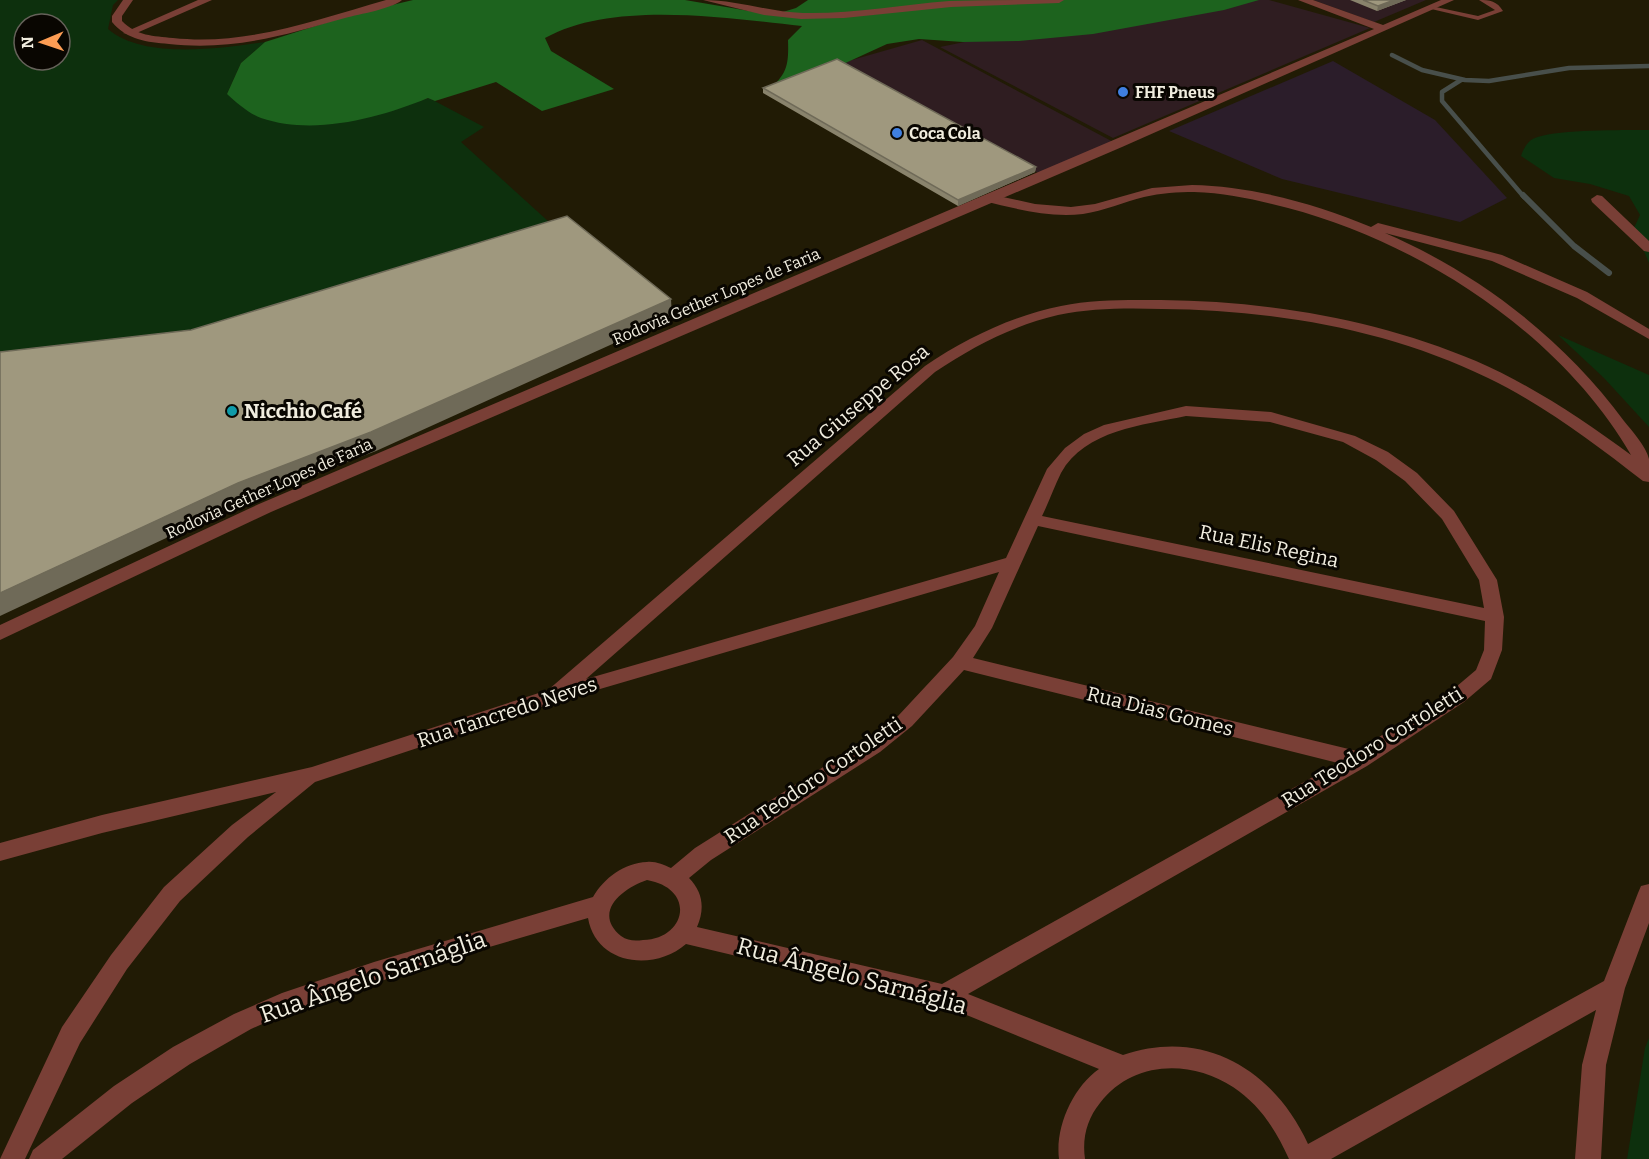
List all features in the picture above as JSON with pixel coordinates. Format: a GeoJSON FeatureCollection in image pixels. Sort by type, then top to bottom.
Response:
{"type":"FeatureCollection","features":[{"type":"Feature","properties":{"kind":"street"},"geometry":{"type":"LineString","coordinates":[[128,0],[117,16],[117,22],[128,33],[148,39],[174,42],[241,41],[397,0]]}},
{"type":"Feature","properties":{"kind":"street"},"geometry":{"type":"LineString","coordinates":[[128,33],[207,0]]}},
{"type":"Feature","properties":{"kind":"street"},"geometry":{"type":"LineString","coordinates":[[708,0],[764,12],[801,16],[844,15],[951,4],[1059,0]]}},
{"type":"Feature","properties":{"kind":"street"},"geometry":{"type":"LineString","coordinates":[[1303,0],[1382,28]]}},
{"type":"Feature","properties":{"kind":"street","name":"Rodovia Gether Lopes de Faria"},"geometry":{"type":"LineString","coordinates":[[0,633],[265,508],[1449,0]]}},
{"type":"Feature","properties":{"kind":"street"},"geometry":{"type":"LineString","coordinates":[[989,198],[1041,210],[1070,211],[1085,210],[1165,189],[1210,189],[1318,212],[1497,258],[1581,295],[1649,335]]}},
{"type":"Feature","properties":{"kind":"street"},"geometry":{"type":"LineString","coordinates":[[1596,199],[1649,248]]}},
{"type":"Feature","properties":{"kind":"street"},"geometry":{"type":"LineString","coordinates":[[1318,212],[1434,261],[1473,284],[1512,313],[1553,350],[1594,392],[1635,446],[1649,476]]}},
{"type":"Feature","properties":{"kind":"street","name":"Rua Giuseppe Rosa"},"geometry":{"type":"LineString","coordinates":[[555,695],[930,369],[950,354],[988,336],[1024,321],[1060,311],[1111,304],[1214,306],[1344,325],[1392,337],[1470,364],[1545,402],[1576,421],[1649,476]]}},
{"type":"Feature","properties":{"kind":"street","name":"Rua Teodoro Cortoletti"},"geometry":{"type":"LineString","coordinates":[[674,878],[703,854],[873,746],[912,714],[960,662],[983,628],[1034,520],[1054,469],[1090,437],[1110,428],[1186,411],[1272,417],[1349,439],[1382,456],[1411,477],[1448,515],[1488,580],[1495,617],[1493,650],[1484,674],[1457,697],[1360,760],[944,995]]}},
{"type":"Feature","properties":{"kind":"street","name":"Rua Elis Regina"},"geometry":{"type":"LineString","coordinates":[[1034,520],[1495,617]]}},
{"type":"Feature","properties":{"kind":"street","name":"Rua Tancredo Neves"},"geometry":{"type":"LineString","coordinates":[[0,852],[102,824],[312,775],[555,695],[1013,562]]}},
{"type":"Feature","properties":{"kind":"street","name":"Rua Dias Gomes"},"geometry":{"type":"LineString","coordinates":[[960,662],[1360,760]]}},
{"type":"Feature","properties":{"kind":"street"},"geometry":{"type":"LineString","coordinates":[[12,1159],[71,1035],[119,962],[172,894],[240,831],[312,775]]}},
{"type":"Feature","properties":{"kind":"street"},"geometry":{"type":"LineString","coordinates":[[661,873],[674,878],[690,897],[692,909],[689,921],[682,933],[671,943],[642,952],[615,945],[605,936],[599,924],[600,905],[609,889],[620,880],[633,874],[661,873]]}},
{"type":"Feature","properties":{"kind":"street"},"geometry":{"type":"LineString","coordinates":[[1588,1159],[1594,1065],[1613,988],[1649,893]]}},
{"type":"Feature","properties":{"kind":"street","name":"Rua Ângelo Sarnáglia"},"geometry":{"type":"LineString","coordinates":[[42,1159],[79,1127],[145,1079],[220,1034],[274,1007],[418,956],[600,905]]}},
{"type":"Feature","properties":{"kind":"street","name":"Rua Ângelo Sarnáglia"},"geometry":{"type":"LineString","coordinates":[[682,933],[944,995],[1121,1066]]}},
{"type":"Feature","properties":{"kind":"street"},"geometry":{"type":"LineString","coordinates":[[1072,1159],[1076,1118],[1093,1088],[1121,1066],[1154,1056],[1190,1058],[1227,1071],[1260,1093],[1287,1124],[1304,1159],[1613,988]]}},
{"type":"Feature","properties":{"kind":"lane"},"geometry":{"type":"LineString","coordinates":[[1431,8],[1478,18],[1499,11],[1496,6],[1483,0]]}},
{"type":"Feature","properties":{"kind":"shaded area","name":"FHF Pneus"},"geometry":{"type":"Polygon","coordinates":[[[1206,0],[1269,0],[1370,28],[1113,138],[940,47],[1077,19],[1206,0]]]}},
{"type":"Feature","properties":{"kind":"shaded area"},"geometry":{"type":"Polygon","coordinates":[[[1313,0],[1426,0],[1374,22],[1313,0]]]}},
{"type":"Feature","properties":{"kind":"shaded area"},"geometry":{"type":"Polygon","coordinates":[[[922,40],[1117,144],[1042,175],[838,64],[922,40]]]}},
{"type":"Feature","properties":{"kind":"shaded area"},"geometry":{"type":"Polygon","coordinates":[[[1333,61],[1435,120],[1507,198],[1460,222],[1282,179],[1169,131],[1333,61]]]}},
{"type":"Feature","properties":{"kind":"green space"},"geometry":{"type":"Polygon","coordinates":[[[0,0],[118,0],[113,5],[108,29],[123,39],[142,45],[205,49],[265,42],[241,63],[227,94],[330,124],[362,118],[429,98],[484,127],[461,142],[657,320],[0,387],[0,0]]]}},
{"type":"Feature","properties":{"kind":"green space"},"geometry":{"type":"Polygon","coordinates":[[[413,0],[685,0],[773,15],[796,8],[808,0],[1259,0],[1224,10],[1093,34],[1019,41],[963,42],[919,39],[887,44],[828,71],[766,92],[778,81],[785,70],[788,40],[802,26],[705,16],[636,15],[572,26],[545,38],[551,51],[614,89],[542,111],[496,82],[435,101],[428,98],[368,118],[324,125],[303,125],[261,118],[247,111],[227,94],[241,63],[265,42],[350,15],[413,0]]]}},
{"type":"Feature","properties":{"kind":"green space"},"geometry":{"type":"Polygon","coordinates":[[[1649,130],[1649,263],[1634,228],[1640,215],[1629,196],[1590,184],[1554,178],[1521,156],[1529,142],[1539,136],[1587,131],[1649,130]]]}},
{"type":"Feature","properties":{"kind":"green space"},"geometry":{"type":"Polygon","coordinates":[[[1558,335],[1649,375],[1649,427],[1604,378],[1558,335]]]}},
{"type":"Feature","properties":{"kind":"green space"},"geometry":{"type":"Polygon","coordinates":[[[1649,1038],[1649,1159],[1627,1159],[1645,1048],[1649,1038]]]}},
{"type":"Feature","properties":{"kind":"building"},"geometry":{"type":"Polygon","coordinates":[[[1363,0],[1394,0],[1378,6],[1363,0]]]}},
{"type":"Feature","properties":{"kind":"building","name":"Coca Cola"},"geometry":{"type":"Polygon","coordinates":[[[837,59],[1036,167],[958,200],[763,88],[837,59]]]}},
{"type":"Feature","properties":{"kind":"building","name":"Nicchio Café"},"geometry":{"type":"Polygon","coordinates":[[[567,216],[671,299],[371,432],[238,483],[0,593],[0,352],[191,330],[567,216]]]}},
{"type":"Feature","properties":{"kind":"waterway"},"geometry":{"type":"LineString","coordinates":[[1392,55],[1422,70],[1465,80],[1489,81],[1569,68],[1649,66]]}},
{"type":"Feature","properties":{"kind":"waterway"},"geometry":{"type":"LineString","coordinates":[[1461,80],[1442,92],[1442,101],[1524,197]]}},
{"type":"Feature","properties":{"kind":"waterway"},"geometry":{"type":"LineString","coordinates":[[1523,195],[1574,246],[1609,273]]}},
{"type":"Feature","properties":{"kind":"place","name":"FHF Pneus"},"geometry":{"type":"Point","coordinates":[1123,92]}},
{"type":"Feature","properties":{"kind":"place","name":"Coca Cola"},"geometry":{"type":"Point","coordinates":[897,133]}},
{"type":"Feature","properties":{"kind":"place","name":"Nicchio Café"},"geometry":{"type":"Point","coordinates":[232,411]}}]}
